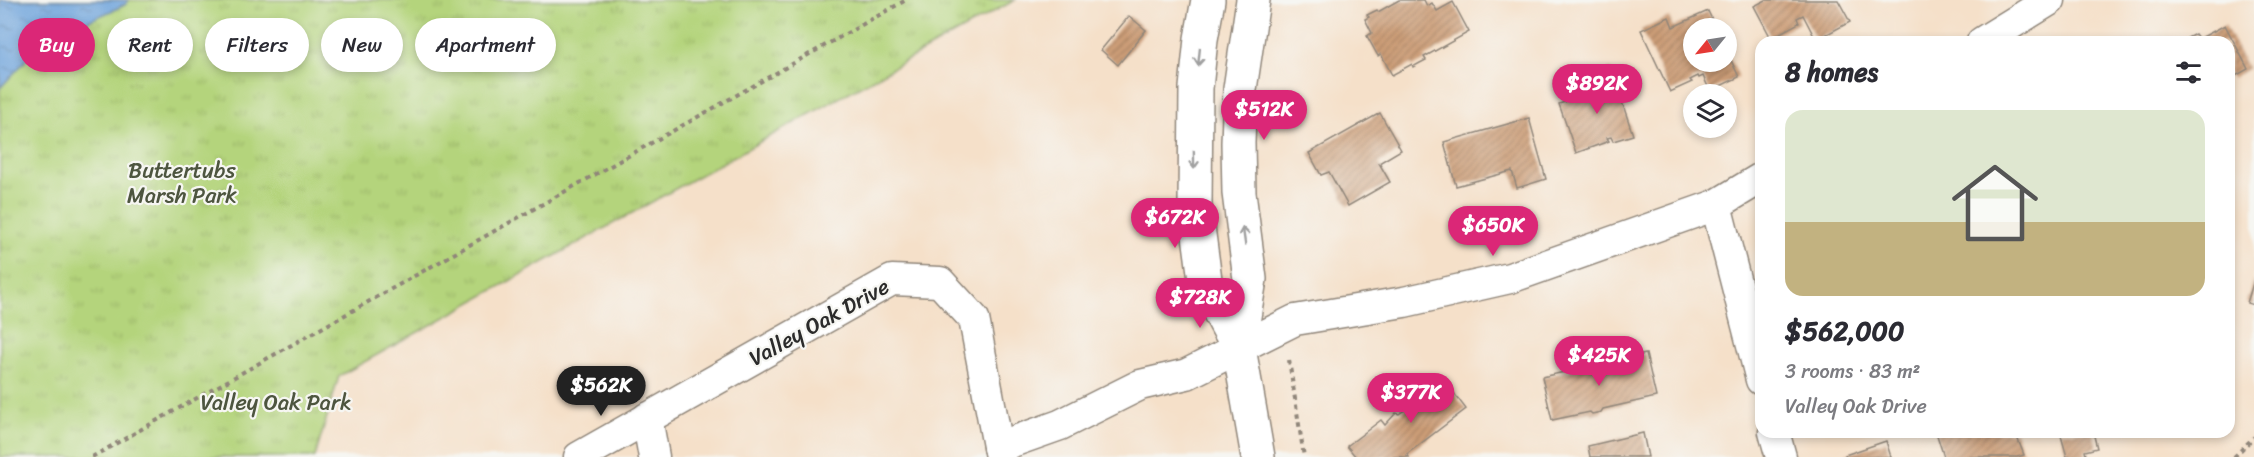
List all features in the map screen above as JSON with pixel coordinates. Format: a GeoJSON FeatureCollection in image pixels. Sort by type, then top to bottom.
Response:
{"type":"FeatureCollection","features":[{"type":"Feature","properties":{"kind":"main road"},"geometry":{"type":"LineString","coordinates":[[1208,0],[1196,88],[1195,205],[1206,286],[1239,348],[1258,457]]}},
{"type":"Feature","properties":{"kind":"main road"},"geometry":{"type":"LineString","coordinates":[[1239,348],[1250,279],[1239,193],[1240,89],[1253,0]]}},
{"type":"Feature","properties":{"kind":"street"},"geometry":{"type":"LineString","coordinates":[[1992,36],[2050,0]]}},
{"type":"Feature","properties":{"kind":"street","name":"Valley Oak Drive"},"geometry":{"type":"LineString","coordinates":[[579,457],[892,280],[940,282],[974,319],[999,452],[1140,385],[1187,374],[1296,320],[1404,302],[1510,278],[1716,205],[1755,181]]}},
{"type":"Feature","properties":{"kind":"street"},"geometry":{"type":"LineString","coordinates":[[1716,205],[1755,357]]}},
{"type":"Feature","properties":{"kind":"street"},"geometry":{"type":"LineString","coordinates":[[647,418],[654,457]]}},
{"type":"Feature","properties":{"kind":"street"},"geometry":{"type":"LineString","coordinates":[[1776,438],[1781,457]]}},
{"type":"Feature","properties":{"kind":"path"},"geometry":{"type":"LineString","coordinates":[[92,457],[906,0]]}},
{"type":"Feature","properties":{"kind":"path"},"geometry":{"type":"LineString","coordinates":[[1291,380],[1304,457]]}},
{"type":"Feature","properties":{"kind":"path"},"geometry":{"type":"LineString","coordinates":[[2235,457],[2254,437]]}},
{"type":"Feature","properties":{"kind":"green space","name":"Buttertubs Marsh Park"},"geometry":{"type":"Polygon","coordinates":[[[0,0],[1015,0],[339,376],[315,457],[0,457],[0,0]]]}},
{"type":"Feature","properties":{"kind":"water"},"geometry":{"type":"Polygon","coordinates":[[[0,0],[129,0],[125,5],[95,18],[18,18],[18,69],[0,88],[0,0]]]}},
{"type":"Feature","properties":{"kind":"building"},"geometry":{"type":"Polygon","coordinates":[[[1399,0],[1424,0],[1427,6],[1432,3],[1437,11],[1453,2],[1469,32],[1424,57],[1426,60],[1413,67],[1412,64],[1392,75],[1381,54],[1378,56],[1367,36],[1372,33],[1365,19],[1369,17],[1367,15],[1377,10],[1378,12],[1399,0]]]}},
{"type":"Feature","properties":{"kind":"building"},"geometry":{"type":"Polygon","coordinates":[[[1766,0],[1838,0],[1850,22],[1824,36],[1814,36],[1803,15],[1797,18],[1799,23],[1775,36],[1770,36],[1754,6],[1766,0]]]}},
{"type":"Feature","properties":{"kind":"building"},"geometry":{"type":"Polygon","coordinates":[[[1708,11],[1711,18],[1693,18],[1708,11]]]}},
{"type":"Feature","properties":{"kind":"building"},"geometry":{"type":"Polygon","coordinates":[[[1129,16],[1146,30],[1118,65],[1101,50],[1129,16]]]}},
{"type":"Feature","properties":{"kind":"building"},"geometry":{"type":"Polygon","coordinates":[[[1669,17],[1673,27],[1683,22],[1683,72],[1737,72],[1739,77],[1724,84],[1707,84],[1703,76],[1699,78],[1698,76],[1690,80],[1692,82],[1683,84],[1670,92],[1641,30],[1669,17]]]}},
{"type":"Feature","properties":{"kind":"building"},"geometry":{"type":"Polygon","coordinates":[[[2225,25],[2231,36],[2205,36],[2225,25]]]}},
{"type":"Feature","properties":{"kind":"building"},"geometry":{"type":"Polygon","coordinates":[[[2235,44],[2248,69],[2235,76],[2235,44]]]}},
{"type":"Feature","properties":{"kind":"building"},"geometry":{"type":"Polygon","coordinates":[[[1611,69],[1618,92],[1620,91],[1623,98],[1621,99],[1633,135],[1613,141],[1611,137],[1607,138],[1609,141],[1576,153],[1559,104],[1565,102],[1564,100],[1595,91],[1590,77],[1611,69]]]}},
{"type":"Feature","properties":{"kind":"building"},"geometry":{"type":"Polygon","coordinates":[[[1380,113],[1401,150],[1379,163],[1390,182],[1348,206],[1329,172],[1321,175],[1309,153],[1380,113]]]}},
{"type":"Feature","properties":{"kind":"building"},"geometry":{"type":"Polygon","coordinates":[[[1529,118],[1546,179],[1517,188],[1512,171],[1456,186],[1444,142],[1529,118]]]}},
{"type":"Feature","properties":{"kind":"building"},"geometry":{"type":"Polygon","coordinates":[[[2254,280],[2254,305],[2247,303],[2254,280]]]}},
{"type":"Feature","properties":{"kind":"building"},"geometry":{"type":"Polygon","coordinates":[[[1646,354],[1656,397],[1603,409],[1601,412],[1592,414],[1590,412],[1552,420],[1542,377],[1578,369],[1592,363],[1595,365],[1646,354]]]}},
{"type":"Feature","properties":{"kind":"building"},"geometry":{"type":"Polygon","coordinates":[[[1440,375],[1466,409],[1407,454],[1409,457],[1356,457],[1347,446],[1381,420],[1385,425],[1396,413],[1399,414],[1413,404],[1409,399],[1440,375]]]}},
{"type":"Feature","properties":{"kind":"building"},"geometry":{"type":"Polygon","coordinates":[[[1643,433],[1648,457],[1590,457],[1588,446],[1643,433]]]}},
{"type":"Feature","properties":{"kind":"building"},"geometry":{"type":"Polygon","coordinates":[[[1938,438],[2017,438],[2024,455],[2017,457],[1944,457],[1938,438]]]}},
{"type":"Feature","properties":{"kind":"building"},"geometry":{"type":"Polygon","coordinates":[[[2062,438],[2094,438],[2097,448],[2085,451],[2086,455],[2067,457],[2062,438]]]}},
{"type":"Feature","properties":{"kind":"building"},"geometry":{"type":"Polygon","coordinates":[[[1886,441],[1891,457],[1846,457],[1845,455],[1886,441]]]}},
{"type":"Feature","properties":{"kind":"park label","name":"Valley Oak Park"},"geometry":{"type":"Point","coordinates":[276,402]}}]}
